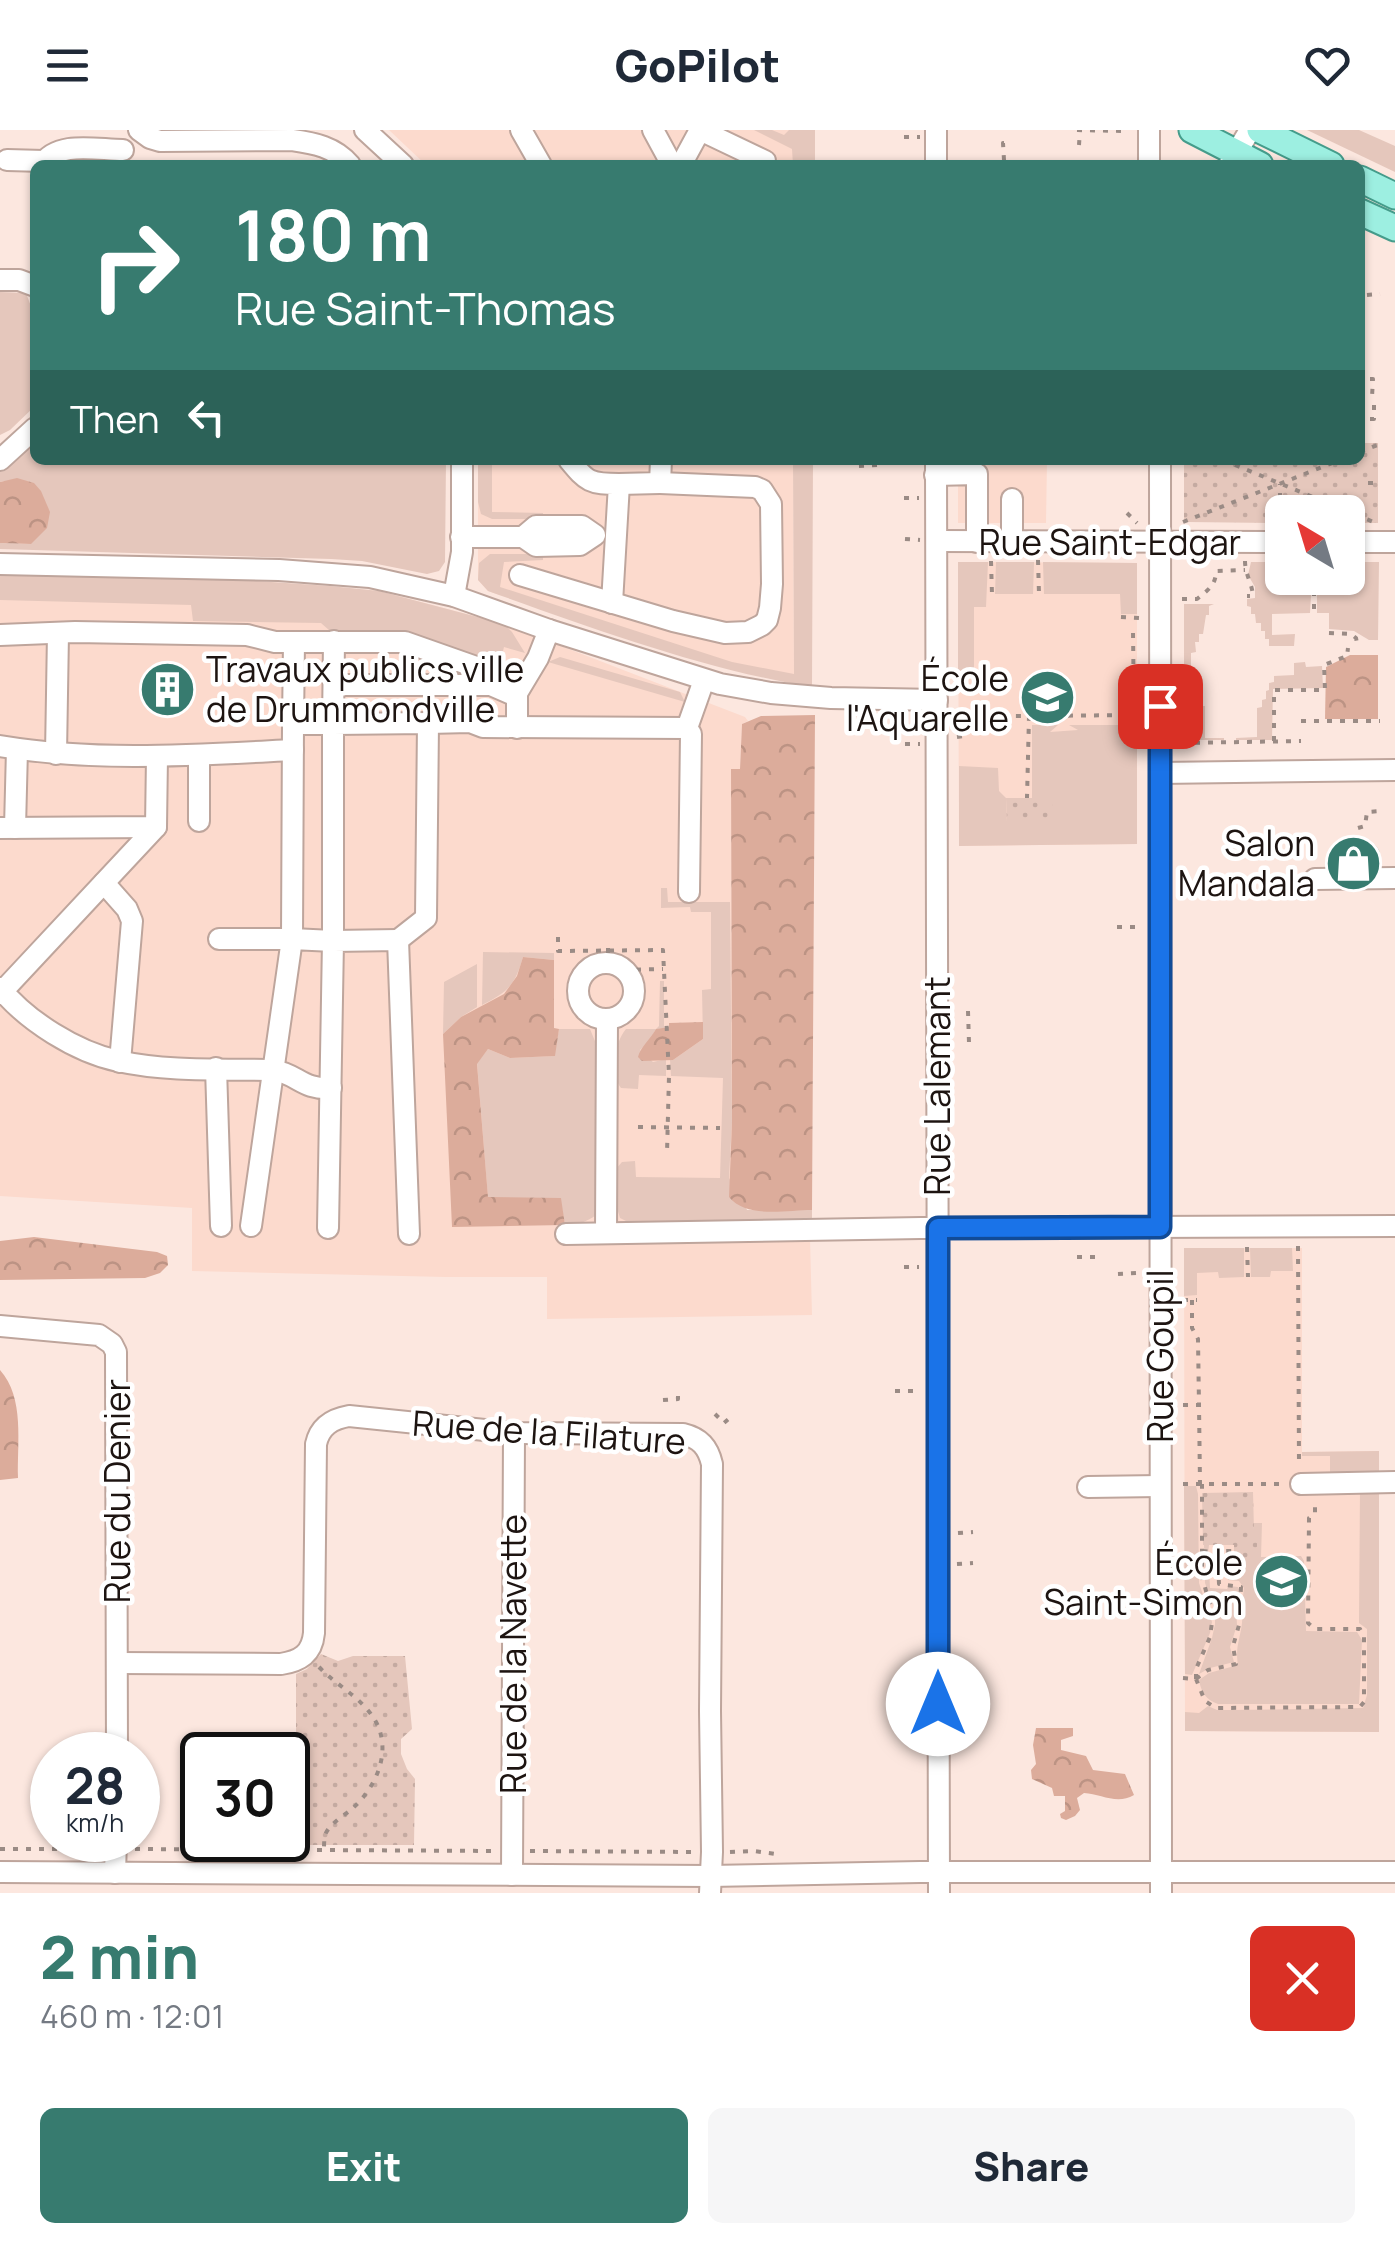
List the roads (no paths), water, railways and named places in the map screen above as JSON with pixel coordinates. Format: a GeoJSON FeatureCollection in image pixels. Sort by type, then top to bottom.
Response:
{"type":"FeatureCollection","features":[{"type":"Feature","properties":{"kind":"main road"},"geometry":{"type":"LineString","coordinates":[[1192,130],[1232,159]]}},
{"type":"Feature","properties":{"kind":"main road"},"geometry":{"type":"LineString","coordinates":[[1260,130],[1321,160]]}},
{"type":"Feature","properties":{"kind":"main road"},"geometry":{"type":"LineString","coordinates":[[1365,181],[1395,196]]}},
{"type":"Feature","properties":{"kind":"main road"},"geometry":{"type":"LineString","coordinates":[[1365,214],[1395,228]]}},
{"type":"Feature","properties":{"kind":"street"},"geometry":{"type":"LineString","coordinates":[[46,160],[61,150],[122,158],[129,136],[137,130],[160,141],[313,142],[346,160]]}},
{"type":"Feature","properties":{"kind":"street"},"geometry":{"type":"LineString","coordinates":[[366,130],[398,160]]}},
{"type":"Feature","properties":{"kind":"street"},"geometry":{"type":"LineString","coordinates":[[521,130],[538,160]]}},
{"type":"Feature","properties":{"kind":"street"},"geometry":{"type":"LineString","coordinates":[[653,130],[669,160]]}},
{"type":"Feature","properties":{"kind":"street"},"geometry":{"type":"LineString","coordinates":[[684,160],[700,130],[764,160]]}},
{"type":"Feature","properties":{"kind":"street"},"geometry":{"type":"LineString","coordinates":[[1148,160],[1149,130]]}},
{"type":"Feature","properties":{"kind":"street"},"geometry":{"type":"LineString","coordinates":[[1232,159],[1250,130]]}},
{"type":"Feature","properties":{"kind":"street"},"geometry":{"type":"LineString","coordinates":[[928,133],[935,160]]}},
{"type":"Feature","properties":{"kind":"street"},"geometry":{"type":"LineString","coordinates":[[7,160],[30,162]]}},
{"type":"Feature","properties":{"kind":"street"},"geometry":{"type":"LineString","coordinates":[[0,280],[30,284]]}},
{"type":"Feature","properties":{"kind":"street"},"geometry":{"type":"LineString","coordinates":[[0,460],[30,433]]}},
{"type":"Feature","properties":{"kind":"street"},"geometry":{"type":"LineString","coordinates":[[454,596],[461,565],[462,465]]}},
{"type":"Feature","properties":{"kind":"street"},"geometry":{"type":"LineString","coordinates":[[520,574],[672,622],[724,633],[748,632],[767,620],[773,518],[767,496],[755,486],[592,483],[572,465]]}},
{"type":"Feature","properties":{"kind":"street"},"geometry":{"type":"LineString","coordinates":[[660,465],[660,483]]}},
{"type":"Feature","properties":{"kind":"street","name":"Rue Goupil"},"geometry":{"type":"LineString","coordinates":[[1160,465],[1161,1883]]}},
{"type":"Feature","properties":{"kind":"street"},"geometry":{"type":"LineString","coordinates":[[936,467],[982,474],[977,542]]}},
{"type":"Feature","properties":{"kind":"street","name":"Rue Lalemant"},"geometry":{"type":"LineString","coordinates":[[936,467],[929,541],[937,700],[939,1882]]}},
{"type":"Feature","properties":{"kind":"street"},"geometry":{"type":"LineString","coordinates":[[612,603],[605,535],[619,484]]}},
{"type":"Feature","properties":{"kind":"street"},"geometry":{"type":"LineString","coordinates":[[1012,499],[1012,542]]}},
{"type":"Feature","properties":{"kind":"street","name":"Rue Saint-Edgar"},"geometry":{"type":"LineString","coordinates":[[929,541],[1160,542],[1265,534]]}},
{"type":"Feature","properties":{"kind":"street"},"geometry":{"type":"LineString","coordinates":[[462,538],[523,536],[536,546],[580,545],[605,535]]}},
{"type":"Feature","properties":{"kind":"street"},"geometry":{"type":"LineString","coordinates":[[1365,542],[1395,542]]}},
{"type":"Feature","properties":{"kind":"street"},"geometry":{"type":"LineString","coordinates":[[0,564],[327,572],[370,577],[454,596],[704,680],[811,696],[937,700]]}},
{"type":"Feature","properties":{"kind":"street"},"geometry":{"type":"LineString","coordinates":[[517,728],[516,696],[549,630]]}},
{"type":"Feature","properties":{"kind":"street"},"geometry":{"type":"LineString","coordinates":[[56,754],[58,632]]}},
{"type":"Feature","properties":{"kind":"street"},"geometry":{"type":"LineString","coordinates":[[0,634],[248,634],[275,642],[405,642],[476,668],[491,685]]}},
{"type":"Feature","properties":{"kind":"street"},"geometry":{"type":"LineString","coordinates":[[328,1228],[334,941],[334,641]]}},
{"type":"Feature","properties":{"kind":"street"},"geometry":{"type":"LineString","coordinates":[[251,1226],[292,939],[294,642]]}},
{"type":"Feature","properties":{"kind":"street"},"geometry":{"type":"LineString","coordinates":[[690,892],[688,728],[704,680]]}},
{"type":"Feature","properties":{"kind":"street"},"geometry":{"type":"LineString","coordinates":[[334,685],[491,685],[516,696]]}},
{"type":"Feature","properties":{"kind":"street"},"geometry":{"type":"LineString","coordinates":[[293,724],[470,722],[483,727],[517,728],[688,728]]}},
{"type":"Feature","properties":{"kind":"street"},"geometry":{"type":"LineString","coordinates":[[218,939],[398,940],[426,918],[428,723]]}},
{"type":"Feature","properties":{"kind":"street"},"geometry":{"type":"LineString","coordinates":[[156,827],[8,828],[8,747],[56,754],[158,756],[293,750]]}},
{"type":"Feature","properties":{"kind":"street"},"geometry":{"type":"LineString","coordinates":[[199,755],[199,822]]}},
{"type":"Feature","properties":{"kind":"street"},"geometry":{"type":"LineString","coordinates":[[158,756],[156,827],[1,992],[40,1025],[120,1062],[274,1070],[311,1088],[330,1088]]}},
{"type":"Feature","properties":{"kind":"street"},"geometry":{"type":"LineString","coordinates":[[1160,773],[1395,770]]}},
{"type":"Feature","properties":{"kind":"street"},"geometry":{"type":"LineString","coordinates":[[1368,855],[1368,878]]}},
{"type":"Feature","properties":{"kind":"street"},"geometry":{"type":"LineString","coordinates":[[1315,879],[1395,878]]}},
{"type":"Feature","properties":{"kind":"street"},"geometry":{"type":"LineString","coordinates":[[104,884],[127,909],[132,921],[120,1062]]}},
{"type":"Feature","properties":{"kind":"street"},"geometry":{"type":"LineString","coordinates":[[398,940],[409,1234]]}},
{"type":"Feature","properties":{"kind":"street"},"geometry":{"type":"LineString","coordinates":[[612,958],[633,986],[633,996],[624,1012],[607,1020],[590,1015],[578,992],[588,969],[612,958]]}},
{"type":"Feature","properties":{"kind":"street"},"geometry":{"type":"LineString","coordinates":[[606,1233],[607,1020]]}},
{"type":"Feature","properties":{"kind":"street"},"geometry":{"type":"LineString","coordinates":[[216,1068],[221,1226]]}},
{"type":"Feature","properties":{"kind":"street"},"geometry":{"type":"LineString","coordinates":[[566,1234],[1395,1226]]}},
{"type":"Feature","properties":{"kind":"street","name":"Rue du Denier"},"geometry":{"type":"LineString","coordinates":[[0,1326],[99,1334],[116,1352],[117,1732]]}},
{"type":"Feature","properties":{"kind":"street","name":"Rue de la Filature"},"geometry":{"type":"LineString","coordinates":[[118,1662],[280,1664],[307,1654],[314,1633],[316,1444],[326,1424],[349,1416],[514,1434],[691,1436],[704,1444],[711,1457],[710,1885]]}},
{"type":"Feature","properties":{"kind":"street","name":"Rue de la Navette"},"geometry":{"type":"LineString","coordinates":[[512,1874],[514,1434]]}},
{"type":"Feature","properties":{"kind":"street"},"geometry":{"type":"LineString","coordinates":[[1305,1484],[1395,1482]]}},
{"type":"Feature","properties":{"kind":"street"},"geometry":{"type":"LineString","coordinates":[[1088,1487],[1160,1486]]}},
{"type":"Feature","properties":{"kind":"street"},"geometry":{"type":"LineString","coordinates":[[115,1862],[115,1874]]}},
{"type":"Feature","properties":{"kind":"street"},"geometry":{"type":"LineString","coordinates":[[0,1872],[512,1874],[710,1885],[1161,1883],[1395,1872]]}},
{"type":"Feature","properties":{"kind":"place","name":"Travaux publics ville de Drummondville"},"geometry":{"type":"Point","coordinates":[167,689]}},
{"type":"Feature","properties":{"kind":"place","name":"École l'Aquarelle"},"geometry":{"type":"Point","coordinates":[1048,698]}},
{"type":"Feature","properties":{"kind":"place","name":"Salon Mandala"},"geometry":{"type":"Point","coordinates":[1354,863]}},
{"type":"Feature","properties":{"kind":"place","name":"École Saint-Simon"},"geometry":{"type":"Point","coordinates":[1282,1582]}}]}
